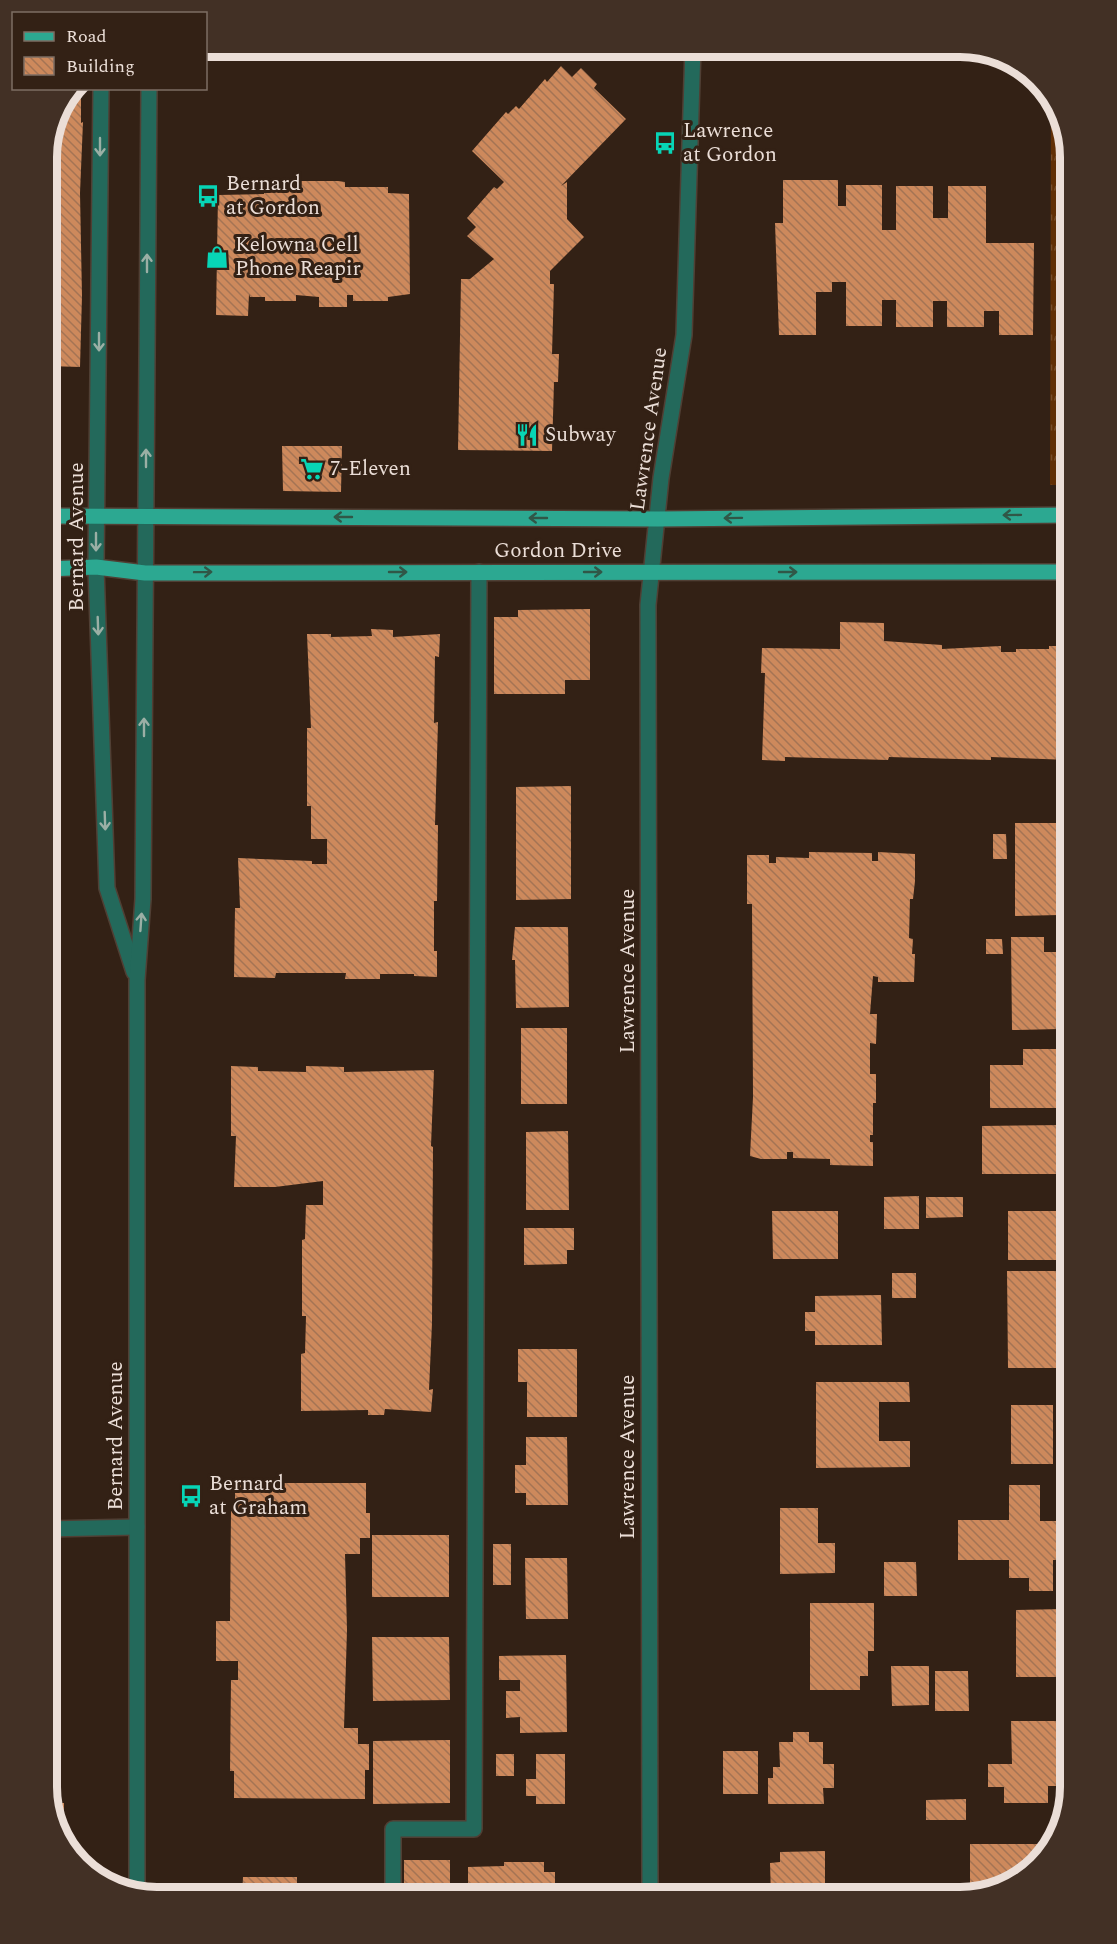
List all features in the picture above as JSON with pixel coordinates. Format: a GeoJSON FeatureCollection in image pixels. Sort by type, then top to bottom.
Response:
{"type":"FeatureCollection","features":[{"type":"Feature","properties":{"kind":"main road","name":"Gordon Drive"},"geometry":{"type":"LineString","coordinates":[[57,516],[658,519],[1060,515]]}},
{"type":"Feature","properties":{"kind":"main road","name":"Gordon Drive"},"geometry":{"type":"LineString","coordinates":[[57,568],[96,567],[145,573],[1060,572]]}},
{"type":"Feature","properties":{"kind":"street","name":"Lawrence Avenue"},"geometry":{"type":"LineString","coordinates":[[650,1887],[648,605],[661,478],[684,334],[693,57]]}},
{"type":"Feature","properties":{"kind":"street","name":"Bernard Avenue"},"geometry":{"type":"LineString","coordinates":[[101,90],[96,567],[107,888],[137,980]]}},
{"type":"Feature","properties":{"kind":"street","name":"Bernard Avenue"},"geometry":{"type":"LineString","coordinates":[[137,1885],[137,980],[143,899],[149,90]]}},
{"type":"Feature","properties":{"kind":"street"},"geometry":{"type":"LineString","coordinates":[[393,1887],[393,1829],[474,1829],[479,572]]}},
{"type":"Feature","properties":{"kind":"street"},"geometry":{"type":"LineString","coordinates":[[57,1529],[137,1527]]}},
{"type":"Feature","properties":{"kind":"green space"},"geometry":{"type":"Polygon","coordinates":[[[1051,115],[1058,138],[1060,157],[1060,485],[1050,485],[1051,115]]]}},
{"type":"Feature","properties":{"kind":"building"},"geometry":{"type":"Polygon","coordinates":[[[561,66],[572,77],[581,68],[597,84],[594,88],[626,119],[561,186],[567,182],[567,219],[584,237],[550,271],[550,284],[554,284],[552,354],[559,354],[558,382],[554,382],[552,451],[458,450],[461,279],[470,279],[494,259],[467,236],[476,227],[467,218],[494,187],[497,189],[504,182],[472,151],[506,112],[508,114],[516,106],[519,109],[545,79],[547,82],[561,66]]]}},
{"type":"Feature","properties":{"kind":"building"},"geometry":{"type":"Polygon","coordinates":[[[82,92],[80,193],[82,296],[80,367],[57,366],[57,151],[60,131],[65,119],[82,92]]]}},
{"type":"Feature","properties":{"kind":"building"},"geometry":{"type":"Polygon","coordinates":[[[783,180],[838,180],[838,206],[846,206],[846,185],[882,185],[882,230],[896,230],[896,186],[933,186],[933,218],[948,218],[948,186],[986,186],[986,243],[1034,243],[1033,335],[999,335],[999,311],[984,311],[984,327],[947,327],[947,301],[933,301],[933,327],[896,327],[896,300],[882,300],[882,326],[846,326],[846,282],[832,282],[832,292],[816,292],[816,335],[779,335],[775,223],[783,223],[783,180]]]}},
{"type":"Feature","properties":{"kind":"building"},"geometry":{"type":"Polygon","coordinates":[[[295,181],[338,181],[345,182],[345,187],[388,187],[388,193],[409,194],[410,294],[388,297],[388,301],[353,301],[353,295],[347,295],[347,307],[319,307],[319,297],[296,295],[296,301],[265,301],[265,297],[250,297],[249,294],[248,316],[216,315],[218,195],[264,194],[264,187],[295,187],[295,181]]]}},
{"type":"Feature","properties":{"kind":"building","name":"7-Eleven"},"geometry":{"type":"Polygon","coordinates":[[[282,446],[342,446],[341,492],[283,491],[282,446]]]}},
{"type":"Feature","properties":{"kind":"building"},"geometry":{"type":"Polygon","coordinates":[[[590,609],[590,680],[565,680],[565,694],[494,694],[494,617],[518,617],[518,610],[590,609]]]}},
{"type":"Feature","properties":{"kind":"building"},"geometry":{"type":"Polygon","coordinates":[[[840,622],[884,623],[884,641],[942,645],[942,649],[1001,646],[1001,652],[1016,652],[1016,649],[1049,649],[1049,646],[1060,646],[1060,760],[889,757],[888,760],[785,757],[785,761],[762,760],[765,673],[761,673],[762,648],[840,649],[840,622]]]}},
{"type":"Feature","properties":{"kind":"building"},"geometry":{"type":"Polygon","coordinates":[[[371,629],[393,630],[393,637],[440,634],[439,657],[435,656],[434,723],[438,722],[435,825],[438,825],[437,901],[434,901],[434,951],[437,951],[437,977],[380,974],[380,979],[345,979],[346,973],[276,973],[275,978],[234,977],[235,908],[240,908],[238,858],[312,861],[312,864],[327,864],[327,839],[311,839],[311,806],[307,806],[307,728],[311,728],[307,634],[331,634],[331,637],[372,636],[371,629]]]}},
{"type":"Feature","properties":{"kind":"building"},"geometry":{"type":"Polygon","coordinates":[[[571,786],[571,899],[516,900],[516,787],[571,786]]]}},
{"type":"Feature","properties":{"kind":"building"},"geometry":{"type":"Polygon","coordinates":[[[1015,823],[1060,823],[1059,915],[1015,916],[1015,823]]]}},
{"type":"Feature","properties":{"kind":"building"},"geometry":{"type":"Polygon","coordinates":[[[993,834],[1006,834],[1007,859],[993,859],[993,834]]]}},
{"type":"Feature","properties":{"kind":"building"},"geometry":{"type":"Polygon","coordinates":[[[809,852],[872,853],[872,861],[878,861],[878,852],[915,854],[915,881],[913,899],[910,899],[909,938],[913,939],[912,954],[915,954],[914,982],[878,982],[878,977],[873,976],[870,1014],[877,1014],[876,1044],[870,1043],[870,1074],[876,1074],[873,1135],[870,1135],[870,1142],[873,1142],[873,1166],[830,1165],[830,1159],[793,1158],[793,1152],[787,1152],[787,1159],[761,1159],[750,1156],[753,1097],[752,904],[747,904],[747,855],[769,855],[769,863],[776,863],[776,857],[809,858],[809,852]]]}},
{"type":"Feature","properties":{"kind":"building"},"geometry":{"type":"Polygon","coordinates":[[[57,893],[58,893],[57,948],[57,893]]]}},
{"type":"Feature","properties":{"kind":"building"},"geometry":{"type":"Polygon","coordinates":[[[515,927],[568,927],[569,1007],[516,1008],[515,960],[512,960],[515,927]]]}},
{"type":"Feature","properties":{"kind":"building"},"geometry":{"type":"Polygon","coordinates":[[[1011,937],[1044,937],[1044,952],[1060,952],[1060,1029],[1012,1030],[1011,937]]]}},
{"type":"Feature","properties":{"kind":"building"},"geometry":{"type":"Polygon","coordinates":[[[986,939],[1002,939],[1003,954],[986,954],[986,939]]]}},
{"type":"Feature","properties":{"kind":"building"},"geometry":{"type":"Polygon","coordinates":[[[57,948],[61,948],[57,987],[57,948]]]}},
{"type":"Feature","properties":{"kind":"building"},"geometry":{"type":"Polygon","coordinates":[[[57,997],[59,997],[58,1039],[57,997]]]}},
{"type":"Feature","properties":{"kind":"building"},"geometry":{"type":"Polygon","coordinates":[[[521,1028],[567,1028],[567,1104],[521,1104],[521,1028]]]}},
{"type":"Feature","properties":{"kind":"building"},"geometry":{"type":"Polygon","coordinates":[[[1023,1049],[1060,1049],[1060,1108],[990,1108],[990,1065],[1023,1065],[1023,1049]]]}},
{"type":"Feature","properties":{"kind":"building"},"geometry":{"type":"Polygon","coordinates":[[[231,1066],[258,1067],[258,1071],[306,1072],[306,1066],[344,1067],[344,1072],[434,1070],[431,1146],[433,1147],[432,1323],[429,1390],[433,1389],[431,1412],[385,1409],[384,1415],[368,1415],[368,1410],[301,1411],[301,1354],[305,1353],[306,1316],[302,1316],[302,1240],[305,1239],[306,1205],[323,1205],[323,1181],[275,1187],[234,1187],[236,1136],[231,1136],[231,1066]]]}},
{"type":"Feature","properties":{"kind":"building"},"geometry":{"type":"Polygon","coordinates":[[[1060,1125],[1060,1174],[982,1174],[982,1126],[1060,1125]]]}},
{"type":"Feature","properties":{"kind":"building"},"geometry":{"type":"Polygon","coordinates":[[[568,1131],[569,1210],[526,1210],[526,1132],[568,1131]]]}},
{"type":"Feature","properties":{"kind":"building"},"geometry":{"type":"Polygon","coordinates":[[[919,1196],[919,1229],[884,1229],[884,1197],[919,1196]]]}},
{"type":"Feature","properties":{"kind":"building"},"geometry":{"type":"Polygon","coordinates":[[[926,1197],[963,1197],[963,1217],[926,1218],[926,1197]]]}},
{"type":"Feature","properties":{"kind":"building"},"geometry":{"type":"Polygon","coordinates":[[[57,1201],[61,1201],[60,1225],[57,1225],[57,1201]]]}},
{"type":"Feature","properties":{"kind":"building"},"geometry":{"type":"Polygon","coordinates":[[[772,1211],[838,1211],[838,1259],[773,1259],[772,1211]]]}},
{"type":"Feature","properties":{"kind":"building"},"geometry":{"type":"Polygon","coordinates":[[[1008,1211],[1060,1211],[1060,1260],[1008,1260],[1008,1211]]]}},
{"type":"Feature","properties":{"kind":"building"},"geometry":{"type":"Polygon","coordinates":[[[524,1228],[574,1228],[574,1250],[567,1250],[567,1264],[524,1265],[524,1228]]]}},
{"type":"Feature","properties":{"kind":"building"},"geometry":{"type":"Polygon","coordinates":[[[1007,1271],[1057,1271],[1057,1297],[1060,1297],[1060,1343],[1057,1343],[1057,1368],[1008,1368],[1007,1271]]]}},
{"type":"Feature","properties":{"kind":"building"},"geometry":{"type":"Polygon","coordinates":[[[892,1273],[916,1273],[916,1298],[892,1298],[892,1273]]]}},
{"type":"Feature","properties":{"kind":"building"},"geometry":{"type":"Polygon","coordinates":[[[881,1295],[882,1345],[815,1345],[815,1331],[805,1331],[805,1312],[815,1312],[815,1296],[881,1295]]]}},
{"type":"Feature","properties":{"kind":"building"},"geometry":{"type":"Polygon","coordinates":[[[518,1349],[577,1349],[577,1417],[527,1417],[527,1382],[518,1382],[518,1349]]]}},
{"type":"Feature","properties":{"kind":"building"},"geometry":{"type":"Polygon","coordinates":[[[816,1382],[909,1382],[910,1402],[879,1402],[879,1441],[910,1441],[910,1467],[816,1468],[816,1382]]]}},
{"type":"Feature","properties":{"kind":"building"},"geometry":{"type":"Polygon","coordinates":[[[1011,1405],[1053,1405],[1053,1464],[1011,1464],[1011,1405]]]}},
{"type":"Feature","properties":{"kind":"building"},"geometry":{"type":"Polygon","coordinates":[[[526,1437],[567,1437],[568,1505],[526,1505],[526,1493],[515,1493],[515,1465],[526,1465],[526,1437]]]}},
{"type":"Feature","properties":{"kind":"building"},"geometry":{"type":"Polygon","coordinates":[[[235,1483],[366,1483],[366,1513],[370,1513],[370,1538],[360,1538],[360,1554],[345,1554],[347,1630],[344,1728],[358,1728],[358,1744],[369,1744],[369,1770],[365,1770],[365,1799],[234,1798],[234,1771],[230,1771],[231,1680],[238,1680],[238,1661],[216,1661],[216,1621],[230,1621],[231,1511],[235,1511],[235,1483]]]}},
{"type":"Feature","properties":{"kind":"building"},"geometry":{"type":"Polygon","coordinates":[[[1009,1485],[1040,1485],[1040,1521],[1057,1521],[1057,1560],[1053,1560],[1053,1591],[1029,1591],[1029,1578],[1009,1578],[1009,1560],[958,1560],[958,1520],[1009,1520],[1009,1485]]]}},
{"type":"Feature","properties":{"kind":"building"},"geometry":{"type":"Polygon","coordinates":[[[780,1508],[818,1508],[818,1543],[835,1543],[835,1573],[780,1574],[780,1508]]]}},
{"type":"Feature","properties":{"kind":"building"},"geometry":{"type":"Polygon","coordinates":[[[372,1535],[449,1535],[449,1597],[372,1597],[372,1535]]]}},
{"type":"Feature","properties":{"kind":"building"},"geometry":{"type":"Polygon","coordinates":[[[493,1544],[511,1544],[511,1585],[493,1585],[493,1544]]]}},
{"type":"Feature","properties":{"kind":"building"},"geometry":{"type":"Polygon","coordinates":[[[525,1558],[567,1558],[568,1619],[526,1619],[525,1558]]]}},
{"type":"Feature","properties":{"kind":"building"},"geometry":{"type":"Polygon","coordinates":[[[884,1562],[916,1562],[917,1596],[884,1596],[884,1562]]]}},
{"type":"Feature","properties":{"kind":"building"},"geometry":{"type":"Polygon","coordinates":[[[810,1603],[874,1603],[874,1651],[868,1651],[868,1676],[860,1676],[860,1690],[810,1690],[810,1603]]]}},
{"type":"Feature","properties":{"kind":"building"},"geometry":{"type":"Polygon","coordinates":[[[1060,1609],[1060,1677],[1016,1677],[1016,1610],[1060,1609]]]}},
{"type":"Feature","properties":{"kind":"building"},"geometry":{"type":"Polygon","coordinates":[[[372,1637],[449,1637],[450,1700],[373,1701],[372,1637]]]}},
{"type":"Feature","properties":{"kind":"building"},"geometry":{"type":"Polygon","coordinates":[[[566,1655],[567,1732],[520,1733],[520,1717],[506,1718],[506,1691],[520,1691],[520,1680],[499,1680],[499,1656],[566,1655]]]}},
{"type":"Feature","properties":{"kind":"building"},"geometry":{"type":"Polygon","coordinates":[[[891,1666],[929,1666],[929,1705],[892,1706],[891,1666]]]}},
{"type":"Feature","properties":{"kind":"building"},"geometry":{"type":"Polygon","coordinates":[[[935,1671],[968,1671],[969,1711],[935,1711],[935,1671]]]}},
{"type":"Feature","properties":{"kind":"building"},"geometry":{"type":"Polygon","coordinates":[[[1011,1721],[1060,1721],[1060,1786],[1048,1786],[1048,1803],[1004,1803],[1004,1787],[988,1787],[988,1764],[1012,1764],[1011,1721]]]}},
{"type":"Feature","properties":{"kind":"building"},"geometry":{"type":"Polygon","coordinates":[[[793,1732],[809,1732],[809,1742],[823,1742],[823,1764],[834,1764],[834,1788],[823,1788],[824,1804],[768,1804],[768,1778],[773,1778],[773,1767],[780,1767],[779,1742],[793,1742],[793,1732]]]}},
{"type":"Feature","properties":{"kind":"building"},"geometry":{"type":"Polygon","coordinates":[[[450,1740],[450,1803],[373,1804],[373,1741],[450,1740]]]}},
{"type":"Feature","properties":{"kind":"building"},"geometry":{"type":"Polygon","coordinates":[[[723,1751],[758,1751],[758,1794],[723,1794],[723,1751]]]}},
{"type":"Feature","properties":{"kind":"building"},"geometry":{"type":"Polygon","coordinates":[[[496,1754],[514,1754],[514,1776],[496,1776],[496,1754]]]}},
{"type":"Feature","properties":{"kind":"building"},"geometry":{"type":"Polygon","coordinates":[[[536,1754],[565,1754],[565,1804],[536,1804],[536,1796],[526,1796],[526,1779],[536,1779],[536,1754]]]}},
{"type":"Feature","properties":{"kind":"building"},"geometry":{"type":"Polygon","coordinates":[[[966,1799],[966,1820],[926,1820],[926,1800],[966,1799]]]}},
{"type":"Feature","properties":{"kind":"building"},"geometry":{"type":"Polygon","coordinates":[[[59,1803],[64,1803],[64,1824],[59,1803]]]}},
{"type":"Feature","properties":{"kind":"building"},"geometry":{"type":"Polygon","coordinates":[[[970,1844],[1042,1844],[1026,1862],[1004,1877],[970,1886],[970,1844]]]}},
{"type":"Feature","properties":{"kind":"building"},"geometry":{"type":"Polygon","coordinates":[[[825,1851],[825,1887],[771,1887],[770,1863],[780,1862],[780,1852],[825,1851]]]}},
{"type":"Feature","properties":{"kind":"building"},"geometry":{"type":"Polygon","coordinates":[[[404,1860],[450,1860],[450,1887],[404,1887],[404,1860]]]}},
{"type":"Feature","properties":{"kind":"building"},"geometry":{"type":"Polygon","coordinates":[[[504,1862],[544,1862],[544,1872],[555,1872],[555,1887],[468,1887],[468,1867],[504,1866],[504,1862]]]}},
{"type":"Feature","properties":{"kind":"building"},"geometry":{"type":"Polygon","coordinates":[[[243,1877],[297,1877],[297,1885],[314,1885],[314,1887],[242,1887],[243,1877]]]}},
{"type":"Feature","properties":{"kind":"place","name":"Lawrence at Gordon"},"geometry":{"type":"Point","coordinates":[665,143]}},
{"type":"Feature","properties":{"kind":"place","name":"Bernard at Gordon"},"geometry":{"type":"Point","coordinates":[208,196]}},
{"type":"Feature","properties":{"kind":"place","name":"Kelowna Cell Phone Reapir"},"geometry":{"type":"Point","coordinates":[217,257]}},
{"type":"Feature","properties":{"kind":"place","name":"Subway"},"geometry":{"type":"Point","coordinates":[527,435]}},
{"type":"Feature","properties":{"kind":"place","name":"7-Eleven"},"geometry":{"type":"Point","coordinates":[312,469]}},
{"type":"Feature","properties":{"kind":"place","name":"Bernard at Graham"},"geometry":{"type":"Point","coordinates":[191,1496]}}]}
